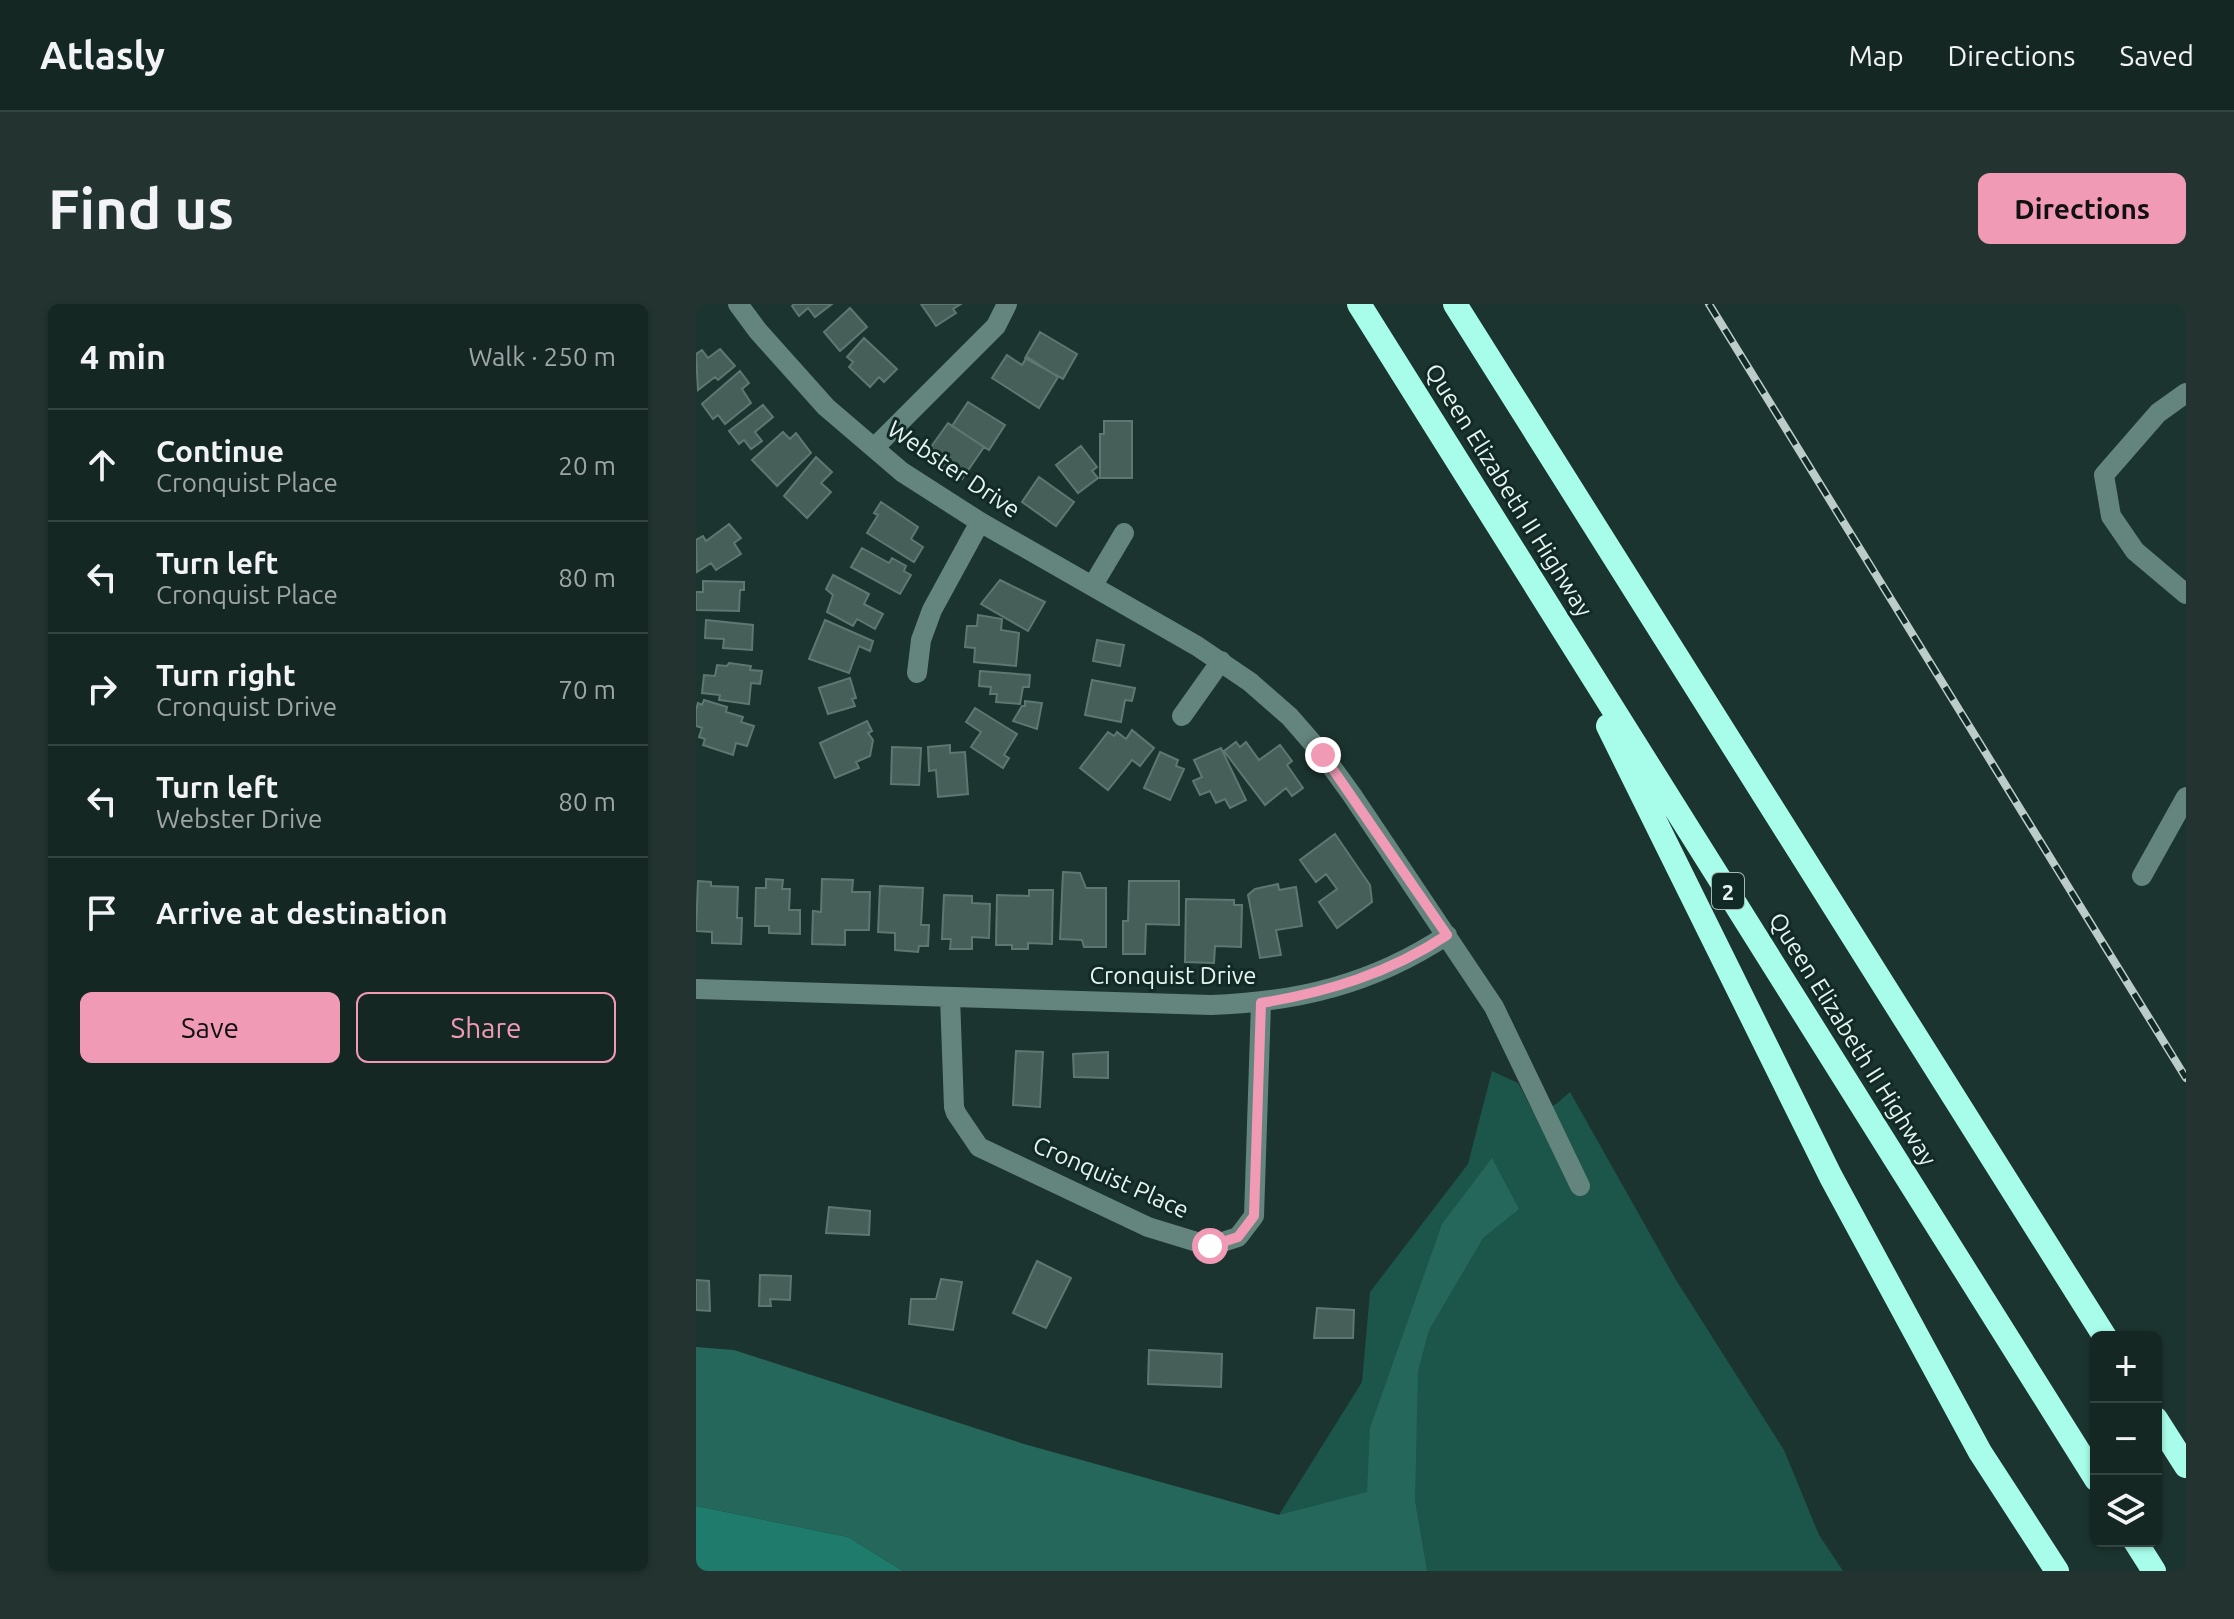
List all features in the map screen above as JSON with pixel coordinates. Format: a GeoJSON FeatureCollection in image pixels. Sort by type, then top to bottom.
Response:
{"type":"FeatureCollection","features":[{"type":"Feature","properties":{"kind":"highway","name":"Queen Elizabeth II Highway"},"geometry":{"type":"LineString","coordinates":[[1359,304],[2093,1475]]}},
{"type":"Feature","properties":{"kind":"highway"},"geometry":{"type":"LineString","coordinates":[[1455,304],[2101,1331]]}},
{"type":"Feature","properties":{"kind":"highway"},"geometry":{"type":"LineString","coordinates":[[1549,606],[1831,1177],[1980,1452],[2057,1571]]}},
{"type":"Feature","properties":{"kind":"highway"},"geometry":{"type":"LineString","coordinates":[[2162,1428],[2186,1466]]}},
{"type":"Feature","properties":{"kind":"highway"},"geometry":{"type":"LineString","coordinates":[[2139,1547],[2154,1571]]}},
{"type":"Feature","properties":{"kind":"street","name":"Webster Drive"},"geometry":{"type":"LineString","coordinates":[[738,304],[826,407],[902,472],[980,522],[1221,661],[1290,717],[1323,755],[1447,935]]}},
{"type":"Feature","properties":{"kind":"street"},"geometry":{"type":"LineString","coordinates":[[874,448],[996,326],[1007,304]]}},
{"type":"Feature","properties":{"kind":"street"},"geometry":{"type":"LineString","coordinates":[[2186,393],[2158,413],[2104,475],[2111,516],[2135,551],[2186,594]]}},
{"type":"Feature","properties":{"kind":"street"},"geometry":{"type":"LineString","coordinates":[[917,673],[921,640],[932,610],[980,522]]}},
{"type":"Feature","properties":{"kind":"street"},"geometry":{"type":"LineString","coordinates":[[1093,585],[1124,533]]}},
{"type":"Feature","properties":{"kind":"street"},"geometry":{"type":"LineString","coordinates":[[1182,716],[1221,661]]}},
{"type":"Feature","properties":{"kind":"street"},"geometry":{"type":"LineString","coordinates":[[2142,876],[2186,797]]}},
{"type":"Feature","properties":{"kind":"street"},"geometry":{"type":"LineString","coordinates":[[1447,935],[1494,1007],[1580,1186]]}},
{"type":"Feature","properties":{"kind":"street","name":"Cronquist Drive"},"geometry":{"type":"LineString","coordinates":[[696,989],[1211,1005],[1261,1003],[1299,997],[1363,979],[1416,955],[1447,935]]}},
{"type":"Feature","properties":{"kind":"street","name":"Cronquist Place"},"geometry":{"type":"LineString","coordinates":[[950,997],[954,1107],[975,1143],[1148,1227],[1210,1246],[1238,1237],[1254,1216],[1261,1003]]}},
{"type":"Feature","properties":{"kind":"shaded area"},"geometry":{"type":"Polygon","coordinates":[[[1492,1071],[1518,1083],[1535,1115],[1570,1092],[1676,1280],[1784,1450],[1819,1535],[1843,1571],[1244,1571],[1362,1382],[1370,1292],[1468,1164],[1492,1071]]]}},
{"type":"Feature","properties":{"kind":"shaded area"},"geometry":{"type":"Polygon","coordinates":[[[1492,1158],[1519,1209],[1483,1238],[1429,1330],[1418,1371],[1415,1501],[1427,1571],[903,1571],[848,1537],[696,1506],[696,1347],[734,1350],[1024,1444],[1279,1515],[1367,1492],[1370,1428],[1442,1224],[1492,1158]]]}},
{"type":"Feature","properties":{"kind":"shaded area"},"geometry":{"type":"Polygon","coordinates":[[[696,1506],[848,1537],[903,1571],[696,1571],[696,1506]]]}},
{"type":"Feature","properties":{"kind":"building"},"geometry":{"type":"Polygon","coordinates":[[[832,304],[815,317],[808,308],[799,316],[792,306],[832,304]]]}},
{"type":"Feature","properties":{"kind":"building"},"geometry":{"type":"Polygon","coordinates":[[[921,304],[961,304],[953,309],[956,313],[936,326],[921,304]]]}},
{"type":"Feature","properties":{"kind":"building"},"geometry":{"type":"Polygon","coordinates":[[[850,308],[867,327],[840,351],[824,332],[850,308]]]}},
{"type":"Feature","properties":{"kind":"building"},"geometry":{"type":"Polygon","coordinates":[[[1040,332],[1077,354],[1063,379],[1025,358],[1040,332]]]}},
{"type":"Feature","properties":{"kind":"building"},"geometry":{"type":"Polygon","coordinates":[[[864,338],[897,369],[884,382],[879,377],[870,387],[849,367],[853,362],[847,357],[864,338]]]}},
{"type":"Feature","properties":{"kind":"building"},"geometry":{"type":"Polygon","coordinates":[[[720,349],[735,366],[718,380],[715,377],[698,390],[696,354],[702,350],[708,358],[720,349]]]}},
{"type":"Feature","properties":{"kind":"building"},"geometry":{"type":"Polygon","coordinates":[[[1007,355],[1022,365],[1027,357],[1058,377],[1039,408],[992,378],[1007,355]]]}},
{"type":"Feature","properties":{"kind":"building"},"geometry":{"type":"Polygon","coordinates":[[[740,371],[749,383],[742,389],[751,403],[725,424],[718,415],[713,419],[702,404],[740,371]]]}},
{"type":"Feature","properties":{"kind":"building"},"geometry":{"type":"Polygon","coordinates":[[[968,402],[1005,425],[989,450],[952,426],[968,402]]]}},
{"type":"Feature","properties":{"kind":"building"},"geometry":{"type":"Polygon","coordinates":[[[763,405],[773,417],[755,432],[762,441],[751,449],[744,440],[739,444],[729,431],[763,405]]]}},
{"type":"Feature","properties":{"kind":"building"},"geometry":{"type":"Polygon","coordinates":[[[1104,421],[1132,421],[1132,478],[1100,478],[1100,434],[1104,434],[1104,421]]]}},
{"type":"Feature","properties":{"kind":"building"},"geometry":{"type":"Polygon","coordinates":[[[948,423],[984,447],[962,479],[926,454],[948,423]]]}},
{"type":"Feature","properties":{"kind":"building"},"geometry":{"type":"Polygon","coordinates":[[[783,432],[790,439],[796,433],[811,453],[777,486],[752,460],[783,432]]]}},
{"type":"Feature","properties":{"kind":"building"},"geometry":{"type":"Polygon","coordinates":[[[1081,446],[1097,467],[1092,471],[1098,478],[1078,493],[1056,465],[1081,446]]]}},
{"type":"Feature","properties":{"kind":"building"},"geometry":{"type":"Polygon","coordinates":[[[816,457],[832,472],[821,483],[831,492],[807,518],[784,496],[816,457]]]}},
{"type":"Feature","properties":{"kind":"building"},"geometry":{"type":"Polygon","coordinates":[[[1039,477],[1074,502],[1056,526],[1022,502],[1039,477]]]}},
{"type":"Feature","properties":{"kind":"building"},"geometry":{"type":"Polygon","coordinates":[[[881,502],[918,527],[911,539],[923,547],[914,562],[867,533],[878,515],[874,513],[881,502]]]}},
{"type":"Feature","properties":{"kind":"building"},"geometry":{"type":"Polygon","coordinates":[[[729,524],[741,538],[734,543],[741,554],[716,570],[711,563],[697,572],[696,540],[703,536],[706,541],[729,524]]]}},
{"type":"Feature","properties":{"kind":"building"},"geometry":{"type":"Polygon","coordinates":[[[862,548],[889,563],[892,558],[906,566],[904,571],[911,575],[900,594],[851,567],[862,548]]]}},
{"type":"Feature","properties":{"kind":"building"},"geometry":{"type":"Polygon","coordinates":[[[833,575],[869,594],[864,604],[883,614],[875,629],[857,619],[853,626],[827,612],[833,595],[826,589],[833,575]]]}},
{"type":"Feature","properties":{"kind":"building"},"geometry":{"type":"Polygon","coordinates":[[[1000,580],[1045,602],[1028,631],[981,604],[1000,580]]]}},
{"type":"Feature","properties":{"kind":"building"},"geometry":{"type":"Polygon","coordinates":[[[703,581],[744,582],[744,590],[740,590],[739,611],[696,610],[696,592],[703,592],[703,581]]]}},
{"type":"Feature","properties":{"kind":"building"},"geometry":{"type":"Polygon","coordinates":[[[978,615],[1002,619],[1001,630],[1019,633],[1016,666],[974,662],[975,648],[965,647],[967,626],[977,626],[978,615]]]}},
{"type":"Feature","properties":{"kind":"building"},"geometry":{"type":"Polygon","coordinates":[[[706,620],[753,625],[752,650],[723,648],[724,639],[705,638],[706,620]]]}},
{"type":"Feature","properties":{"kind":"building"},"geometry":{"type":"Polygon","coordinates":[[[825,620],[873,641],[870,651],[859,646],[849,673],[809,659],[825,620]]]}},
{"type":"Feature","properties":{"kind":"building"},"geometry":{"type":"Polygon","coordinates":[[[1097,640],[1124,645],[1120,666],[1093,661],[1097,640]]]}},
{"type":"Feature","properties":{"kind":"building"},"geometry":{"type":"Polygon","coordinates":[[[729,663],[762,671],[760,684],[751,683],[749,704],[719,700],[720,695],[702,693],[704,675],[715,676],[717,665],[727,666],[729,663]]]}},
{"type":"Feature","properties":{"kind":"building"},"geometry":{"type":"Polygon","coordinates":[[[980,671],[1030,675],[1029,687],[1023,687],[1020,704],[996,702],[997,694],[990,694],[991,687],[979,686],[980,671]]]}},
{"type":"Feature","properties":{"kind":"building"},"geometry":{"type":"Polygon","coordinates":[[[850,678],[855,706],[828,714],[819,688],[850,678]]]}},
{"type":"Feature","properties":{"kind":"building"},"geometry":{"type":"Polygon","coordinates":[[[1092,680],[1135,688],[1132,701],[1125,700],[1121,722],[1085,715],[1092,680]]]}},
{"type":"Feature","properties":{"kind":"building"},"geometry":{"type":"Polygon","coordinates":[[[704,700],[727,707],[726,712],[743,717],[741,722],[754,726],[747,746],[736,743],[733,755],[703,745],[705,739],[699,737],[702,728],[696,726],[696,710],[698,703],[702,705],[704,700]]]}},
{"type":"Feature","properties":{"kind":"building"},"geometry":{"type":"Polygon","coordinates":[[[1025,701],[1042,703],[1037,729],[1013,721],[1025,706],[1025,701]]]}},
{"type":"Feature","properties":{"kind":"building"},"geometry":{"type":"Polygon","coordinates":[[[975,708],[1017,734],[1004,755],[1009,758],[1003,768],[971,747],[981,732],[966,722],[975,708]]]}},
{"type":"Feature","properties":{"kind":"building"},"geometry":{"type":"Polygon","coordinates":[[[867,721],[872,731],[868,733],[873,740],[870,756],[856,762],[859,768],[835,778],[820,743],[867,721]]]}},
{"type":"Feature","properties":{"kind":"building"},"geometry":{"type":"Polygon","coordinates":[[[1132,730],[1154,748],[1140,766],[1132,760],[1108,790],[1080,768],[1108,732],[1114,736],[1117,732],[1126,739],[1132,730]]]}},
{"type":"Feature","properties":{"kind":"building"},"geometry":{"type":"Polygon","coordinates":[[[1236,742],[1240,747],[1246,742],[1259,760],[1280,745],[1292,761],[1287,765],[1303,788],[1292,796],[1286,788],[1265,805],[1224,751],[1236,742]]]}},
{"type":"Feature","properties":{"kind":"building"},"geometry":{"type":"Polygon","coordinates":[[[950,745],[950,753],[965,752],[968,794],[938,797],[936,770],[929,771],[928,747],[950,745]]]}},
{"type":"Feature","properties":{"kind":"building"},"geometry":{"type":"Polygon","coordinates":[[[892,747],[921,748],[919,785],[891,784],[892,747]]]}},
{"type":"Feature","properties":{"kind":"building"},"geometry":{"type":"Polygon","coordinates":[[[1221,748],[1246,800],[1230,808],[1225,799],[1216,803],[1210,791],[1200,795],[1193,781],[1202,777],[1194,760],[1221,748]]]}},
{"type":"Feature","properties":{"kind":"building"},"geometry":{"type":"Polygon","coordinates":[[[1160,752],[1178,760],[1176,766],[1184,769],[1170,800],[1144,788],[1160,752]]]}},
{"type":"Feature","properties":{"kind":"building"},"geometry":{"type":"Polygon","coordinates":[[[1335,834],[1370,885],[1372,902],[1337,928],[1319,902],[1337,889],[1326,874],[1316,882],[1300,860],[1335,834]]]}},
{"type":"Feature","properties":{"kind":"building"},"geometry":{"type":"Polygon","coordinates":[[[1063,872],[1080,873],[1086,888],[1106,888],[1106,947],[1084,947],[1082,940],[1060,939],[1063,872]]]}},
{"type":"Feature","properties":{"kind":"building"},"geometry":{"type":"Polygon","coordinates":[[[766,879],[783,880],[782,889],[790,889],[789,910],[800,910],[800,934],[769,933],[769,926],[755,926],[756,888],[766,888],[766,879]]]}},
{"type":"Feature","properties":{"kind":"building"},"geometry":{"type":"Polygon","coordinates":[[[822,879],[853,880],[852,892],[870,892],[869,930],[845,930],[845,945],[812,944],[813,911],[821,912],[822,879]]]}},
{"type":"Feature","properties":{"kind":"building"},"geometry":{"type":"Polygon","coordinates":[[[698,881],[711,882],[711,886],[738,887],[737,918],[742,918],[741,944],[712,943],[712,932],[696,931],[698,881]]]}},
{"type":"Feature","properties":{"kind":"building"},"geometry":{"type":"Polygon","coordinates":[[[1129,881],[1179,881],[1179,925],[1146,924],[1145,954],[1123,954],[1123,921],[1128,921],[1129,881]]]}},
{"type":"Feature","properties":{"kind":"building"},"geometry":{"type":"Polygon","coordinates":[[[1278,884],[1279,890],[1296,887],[1302,926],[1276,930],[1281,955],[1260,958],[1248,895],[1255,889],[1278,884]]]}},
{"type":"Feature","properties":{"kind":"building"},"geometry":{"type":"Polygon","coordinates":[[[880,886],[923,888],[921,925],[929,925],[928,946],[919,946],[918,952],[895,950],[895,933],[878,932],[880,886]]]}},
{"type":"Feature","properties":{"kind":"building"},"geometry":{"type":"Polygon","coordinates":[[[1029,890],[1053,890],[1052,944],[1028,943],[1028,949],[996,945],[997,895],[1029,896],[1029,890]]]}},
{"type":"Feature","properties":{"kind":"building"},"geometry":{"type":"Polygon","coordinates":[[[944,895],[972,896],[972,903],[990,904],[989,938],[972,937],[972,949],[950,949],[951,939],[942,939],[944,895]]]}},
{"type":"Feature","properties":{"kind":"building"},"geometry":{"type":"Polygon","coordinates":[[[1186,899],[1234,900],[1234,905],[1242,905],[1241,947],[1215,946],[1214,963],[1185,962],[1186,899]]]}},
{"type":"Feature","properties":{"kind":"building"},"geometry":{"type":"Polygon","coordinates":[[[1016,1051],[1043,1052],[1040,1107],[1013,1105],[1016,1051]]]}},
{"type":"Feature","properties":{"kind":"building"},"geometry":{"type":"Polygon","coordinates":[[[1108,1052],[1108,1078],[1074,1077],[1073,1054],[1108,1052]]]}},
{"type":"Feature","properties":{"kind":"building"},"geometry":{"type":"Polygon","coordinates":[[[829,1207],[870,1211],[869,1235],[826,1233],[829,1207]]]}},
{"type":"Feature","properties":{"kind":"building"},"geometry":{"type":"Polygon","coordinates":[[[1037,1261],[1071,1278],[1046,1328],[1013,1313],[1037,1261]]]}},
{"type":"Feature","properties":{"kind":"building"},"geometry":{"type":"Polygon","coordinates":[[[760,1275],[791,1276],[790,1300],[770,1299],[771,1306],[759,1306],[760,1275]]]}},
{"type":"Feature","properties":{"kind":"building"},"geometry":{"type":"Polygon","coordinates":[[[941,1279],[962,1282],[953,1330],[909,1324],[911,1299],[936,1299],[941,1279]]]}},
{"type":"Feature","properties":{"kind":"building"},"geometry":{"type":"Polygon","coordinates":[[[696,1280],[709,1281],[710,1311],[696,1310],[696,1280]]]}},
{"type":"Feature","properties":{"kind":"building"},"geometry":{"type":"Polygon","coordinates":[[[1317,1308],[1354,1310],[1353,1338],[1314,1338],[1317,1308]]]}},
{"type":"Feature","properties":{"kind":"building"},"geometry":{"type":"Polygon","coordinates":[[[1149,1350],[1222,1354],[1221,1387],[1148,1384],[1149,1350]]]}},
{"type":"Feature","properties":{"kind":"railway"},"geometry":{"type":"LineString","coordinates":[[1709,304],[2186,1078]]}},
{"type":"Feature","properties":{"kind":"route"},"geometry":{"type":"LineString","coordinates":[[1210,1246],[1238,1237],[1254,1216],[1261,1003],[1299,997],[1363,979],[1416,955],[1447,935],[1323,755]]}}]}
